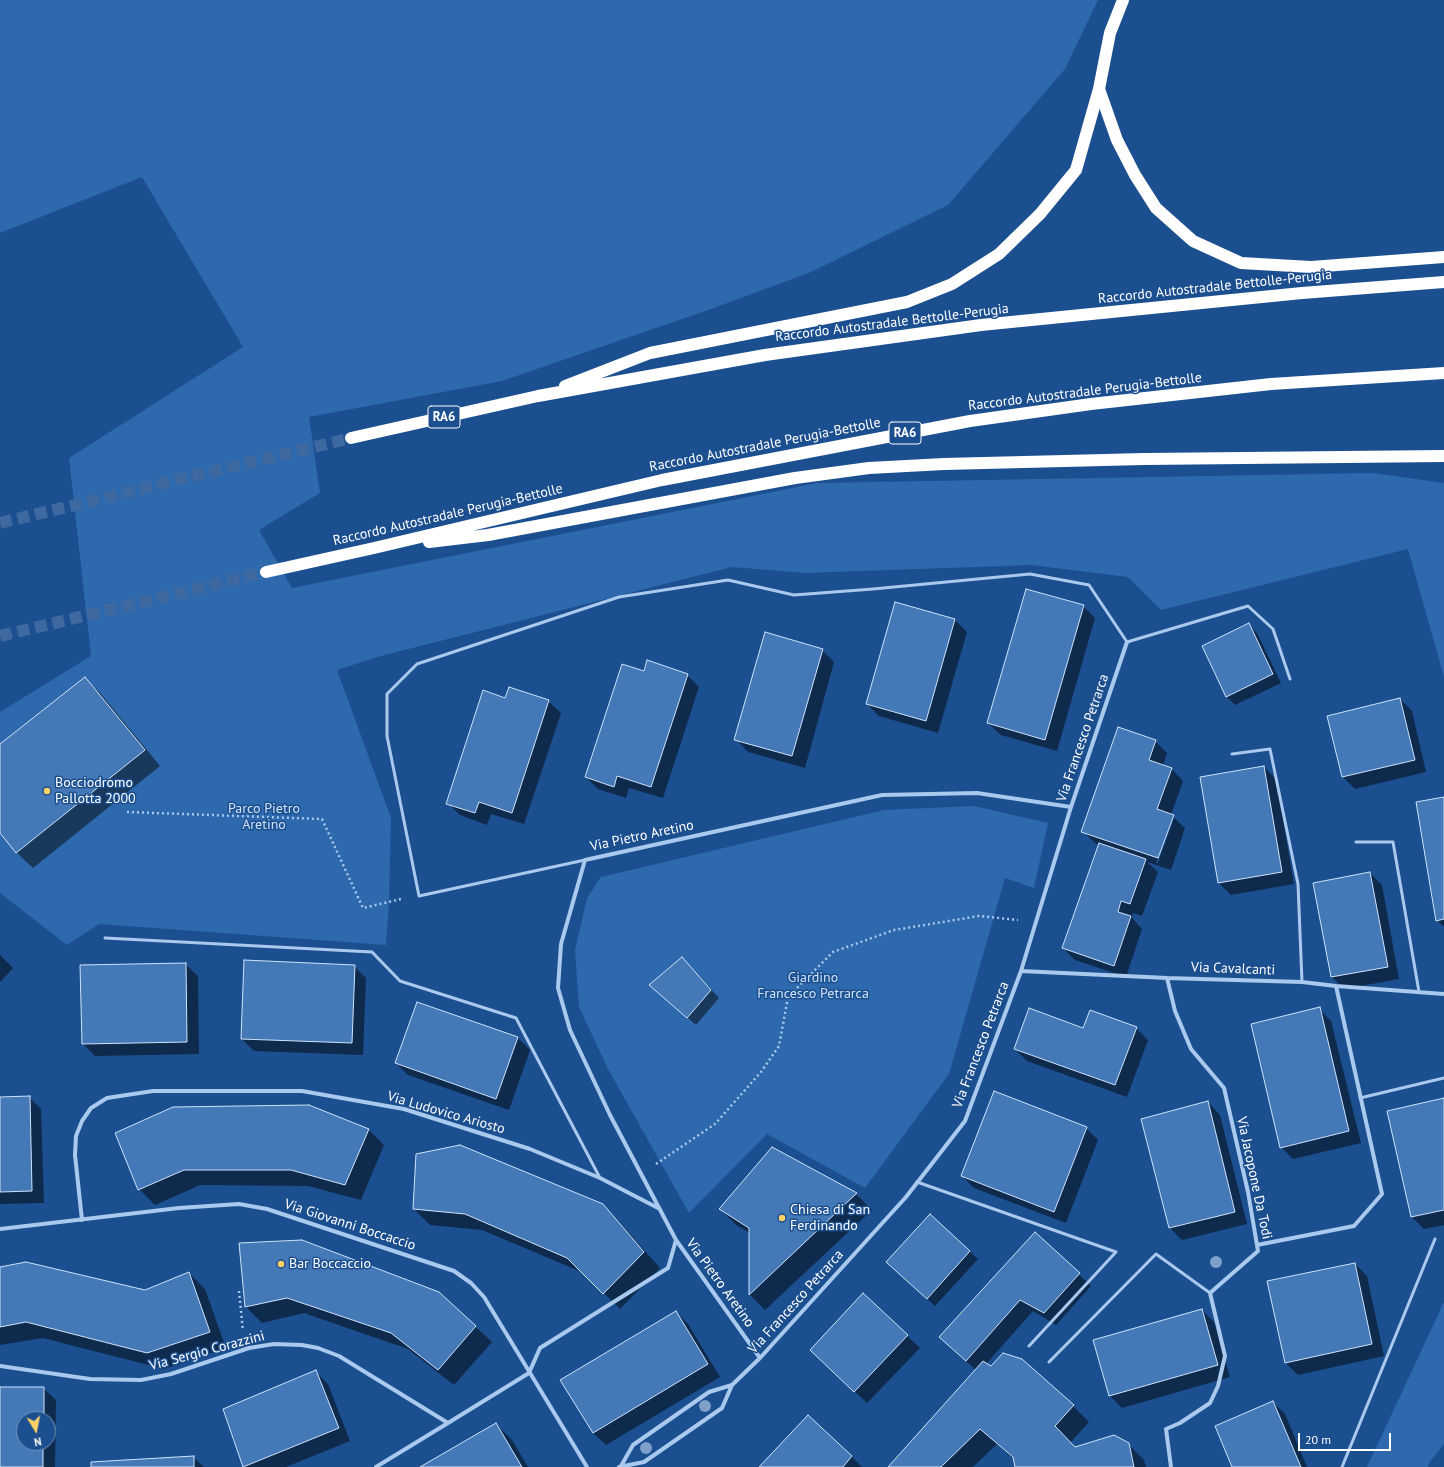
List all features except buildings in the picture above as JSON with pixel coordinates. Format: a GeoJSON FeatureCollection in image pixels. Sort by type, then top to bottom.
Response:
{"type":"FeatureCollection","features":[{"type":"Feature","properties":{"kind":"highway"},"geometry":{"type":"LineString","coordinates":[[538,396],[650,353],[907,302],[952,284],[999,254],[1040,214],[1076,170],[1099,89],[1110,33],[1123,0]]}},
{"type":"Feature","properties":{"kind":"highway"},"geometry":{"type":"LineString","coordinates":[[1099,89],[1117,140],[1135,175],[1156,208],[1193,241],[1241,263],[1311,267],[1444,257]]}},
{"type":"Feature","properties":{"kind":"highway","name":"Raccordo Autostradale Bettolle-Perugia"},"geometry":{"type":"LineString","coordinates":[[351,438],[538,396],[765,354],[981,325],[1302,293],[1444,282]]}},
{"type":"Feature","properties":{"kind":"highway","name":"Raccordo Autostradale Perugia-Bettolle"},"geometry":{"type":"LineString","coordinates":[[266,572],[662,480],[970,421],[1091,404],[1271,384],[1444,373]]}},
{"type":"Feature","properties":{"kind":"highway"},"geometry":{"type":"LineString","coordinates":[[374,548],[488,536],[795,478],[869,468],[944,464],[1144,459],[1444,456]]}},
{"type":"Feature","properties":{"kind":"street","name":"Via Francesco Petrarca"},"geometry":{"type":"LineString","coordinates":[[620,1466],[644,1462],[722,1408],[732,1385],[760,1358],[906,1197],[965,1121],[1021,971],[1071,807],[1127,642]]}},
{"type":"Feature","properties":{"kind":"street","name":"Via Pietro Aretino"},"geometry":{"type":"LineString","coordinates":[[659,1208],[610,1115],[570,1030],[558,988],[561,944],[585,860],[882,795],[978,794],[1071,807]]}},
{"type":"Feature","properties":{"kind":"street","name":"Via Cavalcanti"},"geometry":{"type":"LineString","coordinates":[[1021,971],[1167,978],[1302,982],[1444,994]]}},
{"type":"Feature","properties":{"kind":"street","name":"Via Jacopone Da Todi"},"geometry":{"type":"LineString","coordinates":[[1167,978],[1175,1012],[1191,1050],[1224,1088],[1248,1192],[1258,1251],[1210,1293]]}},
{"type":"Feature","properties":{"kind":"street"},"geometry":{"type":"LineString","coordinates":[[1257,1245],[1354,1226],[1382,1194],[1336,986]]}},
{"type":"Feature","properties":{"kind":"street","name":"Via Ludovico Ariosto"},"geometry":{"type":"LineString","coordinates":[[82,1220],[75,1155],[76,1136],[82,1121],[91,1108],[107,1098],[153,1091],[302,1091],[404,1109],[530,1149],[600,1178],[659,1208]]}},
{"type":"Feature","properties":{"kind":"street","name":"Via Giovanni Boccaccio"},"geometry":{"type":"LineString","coordinates":[[0,1229],[187,1207],[239,1204],[267,1209],[454,1271],[471,1284],[484,1297],[529,1374],[587,1467]]}},
{"type":"Feature","properties":{"kind":"street"},"geometry":{"type":"LineString","coordinates":[[376,1467],[529,1374],[540,1348],[668,1268],[676,1240],[659,1208]]}},
{"type":"Feature","properties":{"kind":"street","name":"Via Pietro Aretino"},"geometry":{"type":"LineString","coordinates":[[676,1240],[760,1358]]}},
{"type":"Feature","properties":{"kind":"street"},"geometry":{"type":"LineString","coordinates":[[1171,1467],[1166,1429],[1180,1423],[1210,1403],[1218,1386],[1225,1356],[1210,1293]]}},
{"type":"Feature","properties":{"kind":"street","name":"Via Sergio Corazzini"},"geometry":{"type":"LineString","coordinates":[[0,1366],[90,1379],[141,1380],[171,1374],[245,1349],[274,1344],[299,1344],[318,1348],[339,1356],[448,1423]]}},
{"type":"Feature","properties":{"kind":"street","name":"Via Francesco Petrarca"},"geometry":{"type":"LineString","coordinates":[[620,1466],[632,1445],[709,1392],[732,1385]]}},
{"type":"Feature","properties":{"kind":"lane"},"geometry":{"type":"LineString","coordinates":[[585,860],[419,896],[387,736],[387,694],[417,664],[619,597],[728,580],[794,595],[1030,574],[1089,585],[1127,642],[1248,606],[1273,629],[1290,679]]}},
{"type":"Feature","properties":{"kind":"lane"},"geometry":{"type":"LineString","coordinates":[[1232,754],[1270,749],[1298,884],[1302,982]]}},
{"type":"Feature","properties":{"kind":"lane"},"geometry":{"type":"LineString","coordinates":[[1356,842],[1393,842],[1419,992]]}},
{"type":"Feature","properties":{"kind":"lane"},"geometry":{"type":"LineString","coordinates":[[105,938],[372,952],[400,981],[516,1018],[600,1178]]}},
{"type":"Feature","properties":{"kind":"lane"},"geometry":{"type":"LineString","coordinates":[[1360,1098],[1444,1078]]}},
{"type":"Feature","properties":{"kind":"lane"},"geometry":{"type":"LineString","coordinates":[[917,1182],[1116,1252],[1029,1346]]}},
{"type":"Feature","properties":{"kind":"lane"},"geometry":{"type":"LineString","coordinates":[[1342,1467],[1435,1239]]}},
{"type":"Feature","properties":{"kind":"lane"},"geometry":{"type":"LineString","coordinates":[[1049,1362],[1156,1254],[1210,1293]]}},
{"type":"Feature","properties":{"kind":"path"},"geometry":{"type":"LineString","coordinates":[[128,812],[322,819],[362,908],[419,896]]}},
{"type":"Feature","properties":{"kind":"path"},"geometry":{"type":"LineString","coordinates":[[641,1174],[715,1124],[761,1072],[779,1046],[788,997],[833,952],[894,930],[979,916],[1036,922]]}},
{"type":"Feature","properties":{"kind":"path"},"geometry":{"type":"LineString","coordinates":[[239,1291],[245,1349]]}},
{"type":"Feature","properties":{"kind":"green space","name":"Parco Pietro Aretino"},"geometry":{"type":"Polygon","coordinates":[[[0,0],[1098,0],[1065,69],[948,205],[811,272],[714,308],[502,381],[309,417],[320,493],[259,530],[292,588],[817,483],[1373,473],[1444,483],[1444,677],[1408,549],[1161,610],[1128,577],[1031,565],[805,573],[732,567],[381,656],[337,670],[391,818],[389,902],[386,945],[99,924],[67,945],[0,893],[0,712],[91,656],[69,458],[243,347],[142,177],[0,233],[0,0]]]}},
{"type":"Feature","properties":{"kind":"green space","name":"Giardino Francesco Petrarca"},"geometry":{"type":"Polygon","coordinates":[[[974,806],[1048,823],[1034,888],[1005,878],[949,1074],[865,1188],[767,1134],[689,1213],[608,1069],[579,1007],[575,950],[587,898],[601,877],[884,810],[974,806]]]}},
{"type":"Feature","properties":{"kind":"green space"},"geometry":{"type":"Polygon","coordinates":[[[1444,1302],[1444,1444],[1429,1463],[1428,1467],[1367,1467],[1444,1302]]]}},
{"type":"Feature","properties":{"kind":"tunnel"},"geometry":{"type":"LineString","coordinates":[[0,523],[351,438]]}},
{"type":"Feature","properties":{"kind":"tunnel"},"geometry":{"type":"LineString","coordinates":[[0,636],[266,572]]}},
{"type":"Feature","properties":{"kind":"place","name":"Bocciodromo Pallotta 2000"},"geometry":{"type":"Point","coordinates":[47,791]}},
{"type":"Feature","properties":{"kind":"place","name":"Chiesa di San Ferdinando"},"geometry":{"type":"Point","coordinates":[782,1218]}},
{"type":"Feature","properties":{"kind":"place","name":"Bar Boccaccio"},"geometry":{"type":"Point","coordinates":[281,1264]}}]}
